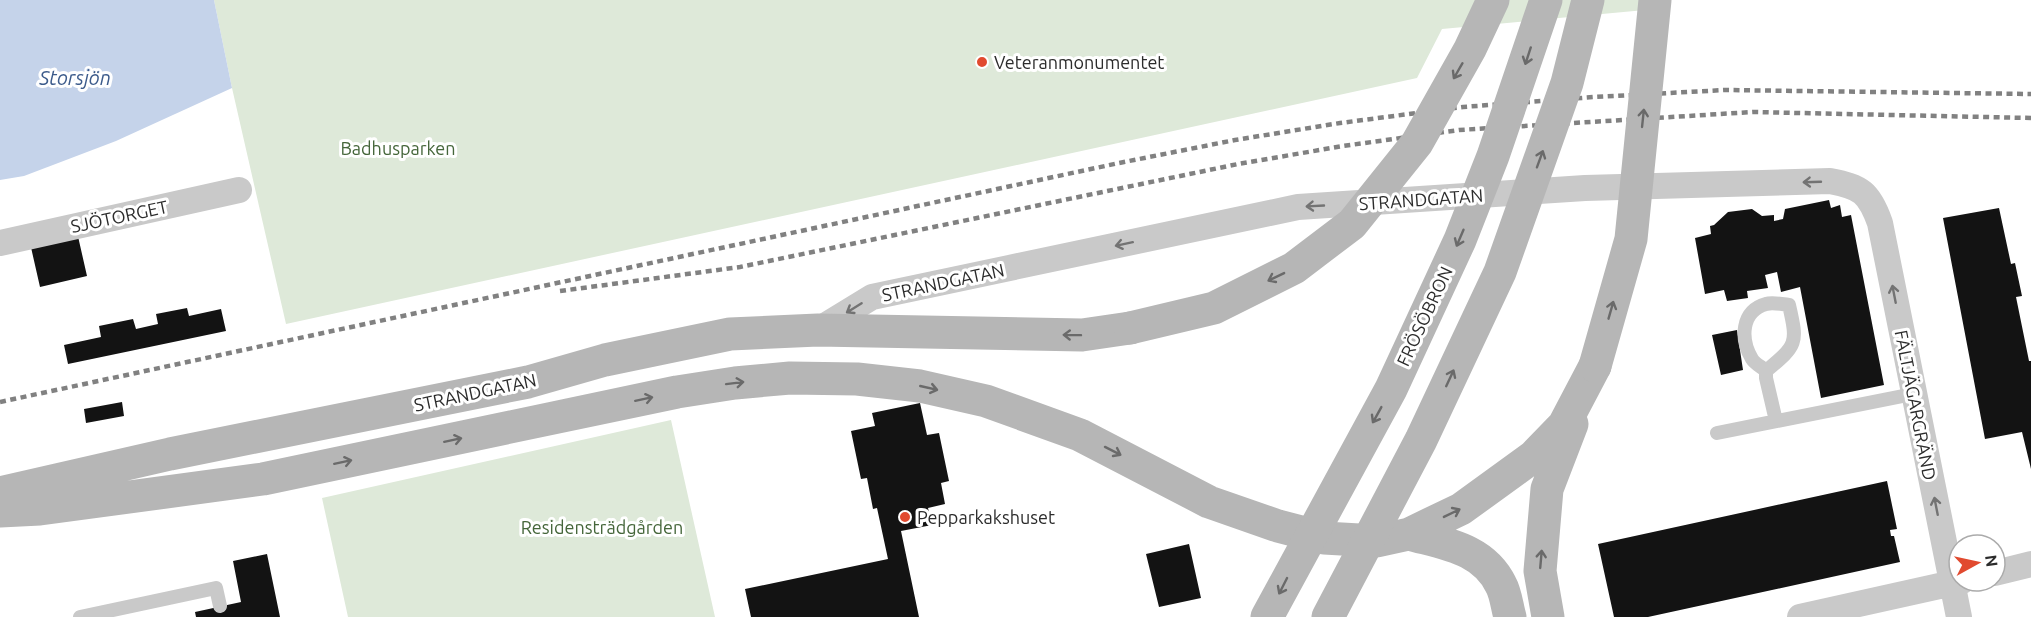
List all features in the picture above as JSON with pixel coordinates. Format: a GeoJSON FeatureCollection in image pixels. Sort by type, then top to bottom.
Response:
{"type":"FeatureCollection","features":[{"type":"Feature","properties":{"kind":"main road"},"geometry":{"type":"LineString","coordinates":[[818,330],[1082,335],[1130,328],[1214,308],[1294,268],[1352,225],[1417,143],[1470,49],[1493,0]]}},
{"type":"Feature","properties":{"kind":"main road","name":"FRÖSÖBRON"},"geometry":{"type":"LineString","coordinates":[[1267,617],[1391,389],[1460,240],[1496,146],[1546,0]]}},
{"type":"Feature","properties":{"kind":"main road"},"geometry":{"type":"LineString","coordinates":[[1328,617],[1421,440],[1500,272],[1567,83],[1588,0]]}},
{"type":"Feature","properties":{"kind":"main road"},"geometry":{"type":"LineString","coordinates":[[1548,617],[1540,571],[1547,489],[1595,366],[1631,239],[1655,0]]}},
{"type":"Feature","properties":{"kind":"main road","name":"STRANDGATAN"},"geometry":{"type":"LineString","coordinates":[[0,493],[170,454],[528,382],[605,360],[730,334],[818,330]]}},
{"type":"Feature","properties":{"kind":"main road"},"geometry":{"type":"LineString","coordinates":[[0,511],[63,506],[263,479],[677,392],[735,383],[790,378],[857,379],[920,386],[986,401],[1080,435],[1209,502],[1278,526],[1324,538],[1377,541],[1409,534],[1461,509],[1534,456],[1564,425],[1595,366]]}},
{"type":"Feature","properties":{"kind":"main road"},"geometry":{"type":"LineString","coordinates":[[1409,534],[1465,549],[1486,564],[1502,586],[1510,617]]}},
{"type":"Feature","properties":{"kind":"street","name":"STRANDGATAN"},"geometry":{"type":"LineString","coordinates":[[818,330],[872,297],[1298,207],[1585,188],[1830,182],[1853,185],[1867,195]]}},
{"type":"Feature","properties":{"kind":"street","name":"SJÖTORGET"},"geometry":{"type":"LineString","coordinates":[[0,243],[239,190]]}},
{"type":"Feature","properties":{"kind":"street","name":"FÄLTJÄGARGRÄND"},"geometry":{"type":"LineString","coordinates":[[1867,195],[1880,222],[1913,394],[1947,539]]}},
{"type":"Feature","properties":{"kind":"street"},"geometry":{"type":"LineString","coordinates":[[2007,570],[2031,564]]}},
{"type":"Feature","properties":{"kind":"street"},"geometry":{"type":"LineString","coordinates":[[1800,617],[1947,584]]}},
{"type":"Feature","properties":{"kind":"street","name":"FÄLTJÄGARGRÄND"},"geometry":{"type":"LineString","coordinates":[[1958,593],[1959,617]]}},
{"type":"Feature","properties":{"kind":"lane"},"geometry":{"type":"LineString","coordinates":[[1768,303],[1789,305],[1794,326],[1793,344],[1790,351],[1766,370],[1752,360],[1744,329],[1746,318],[1755,308],[1768,303]]}},
{"type":"Feature","properties":{"kind":"lane"},"geometry":{"type":"LineString","coordinates":[[1766,370],[1776,421]]}},
{"type":"Feature","properties":{"kind":"lane"},"geometry":{"type":"LineString","coordinates":[[1717,433],[1913,394]]}},
{"type":"Feature","properties":{"kind":"lane"},"geometry":{"type":"LineString","coordinates":[[80,617],[216,588],[220,606]]}},
{"type":"Feature","properties":{"kind":"green space","name":"Badhusparken"},"geometry":{"type":"Polygon","coordinates":[[[214,0],[1646,0],[1645,10],[1442,29],[1417,78],[286,324],[214,0]]]}},
{"type":"Feature","properties":{"kind":"green space","name":"Residensträdgården"},"geometry":{"type":"Polygon","coordinates":[[[671,420],[715,617],[348,617],[322,498],[671,420]]]}},
{"type":"Feature","properties":{"kind":"water","name":"Storsjön"},"geometry":{"type":"Polygon","coordinates":[[[0,0],[214,0],[232,88],[116,141],[24,176],[0,180],[0,0]]]}},
{"type":"Feature","properties":{"kind":"building"},"geometry":{"type":"Polygon","coordinates":[[[1829,200],[1831,208],[1840,205],[1842,217],[1851,215],[1884,385],[1821,398],[1800,287],[1781,292],[1777,272],[1765,275],[1768,288],[1747,291],[1748,298],[1727,301],[1724,290],[1705,294],[1695,238],[1711,234],[1710,226],[1728,212],[1752,209],[1762,216],[1774,215],[1774,221],[1783,219],[1785,209],[1829,200]]]}},
{"type":"Feature","properties":{"kind":"building"},"geometry":{"type":"Polygon","coordinates":[[[1999,208],[2011,264],[2015,263],[2022,296],[2016,297],[2029,361],[2031,361],[2031,469],[2022,432],[1985,439],[1943,218],[1999,208]]]}},
{"type":"Feature","properties":{"kind":"building"},"geometry":{"type":"Polygon","coordinates":[[[77,232],[87,276],[40,287],[30,243],[77,232]]]}},
{"type":"Feature","properties":{"kind":"building"},"geometry":{"type":"Polygon","coordinates":[[[187,308],[189,316],[221,309],[226,331],[68,364],[64,345],[101,337],[99,326],[133,319],[136,329],[158,324],[156,314],[187,308]]]}},
{"type":"Feature","properties":{"kind":"building"},"geometry":{"type":"Polygon","coordinates":[[[1737,330],[1743,370],[1721,375],[1712,335],[1737,330]]]}},
{"type":"Feature","properties":{"kind":"building"},"geometry":{"type":"Polygon","coordinates":[[[122,402],[124,416],[86,423],[84,409],[122,402]]]}},
{"type":"Feature","properties":{"kind":"building","name":"Pepparkakshuset"},"geometry":{"type":"Polygon","coordinates":[[[920,403],[927,435],[939,433],[949,481],[941,483],[945,504],[928,508],[932,525],[901,531],[919,617],[751,617],[745,589],[888,559],[877,508],[873,509],[867,478],[861,479],[851,431],[875,426],[872,413],[920,403]]]}},
{"type":"Feature","properties":{"kind":"building"},"geometry":{"type":"Polygon","coordinates":[[[1887,481],[1897,529],[1890,530],[1891,536],[1894,536],[1900,562],[1648,617],[1614,617],[1598,544],[1887,481]]]}},
{"type":"Feature","properties":{"kind":"building"},"geometry":{"type":"Polygon","coordinates":[[[1189,544],[1201,598],[1159,607],[1146,554],[1189,544]]]}},
{"type":"Feature","properties":{"kind":"building"},"geometry":{"type":"Polygon","coordinates":[[[267,554],[280,617],[196,617],[195,612],[241,602],[233,561],[267,554]]]}},
{"type":"Feature","properties":{"kind":"railway"},"geometry":{"type":"LineString","coordinates":[[0,402],[1119,163],[1235,140],[1340,123],[1463,107],[1725,90],[2031,94]]}},
{"type":"Feature","properties":{"kind":"railway"},"geometry":{"type":"LineString","coordinates":[[560,291],[740,267],[1238,164],[1343,146],[1459,130],[1753,112],[2031,118]]}},
{"type":"Feature","properties":{"kind":"place","name":"Veteranmonumentet"},"geometry":{"type":"Point","coordinates":[982,62]}},
{"type":"Feature","properties":{"kind":"place","name":"Pepparkakshuset"},"geometry":{"type":"Point","coordinates":[905,517]}}]}
